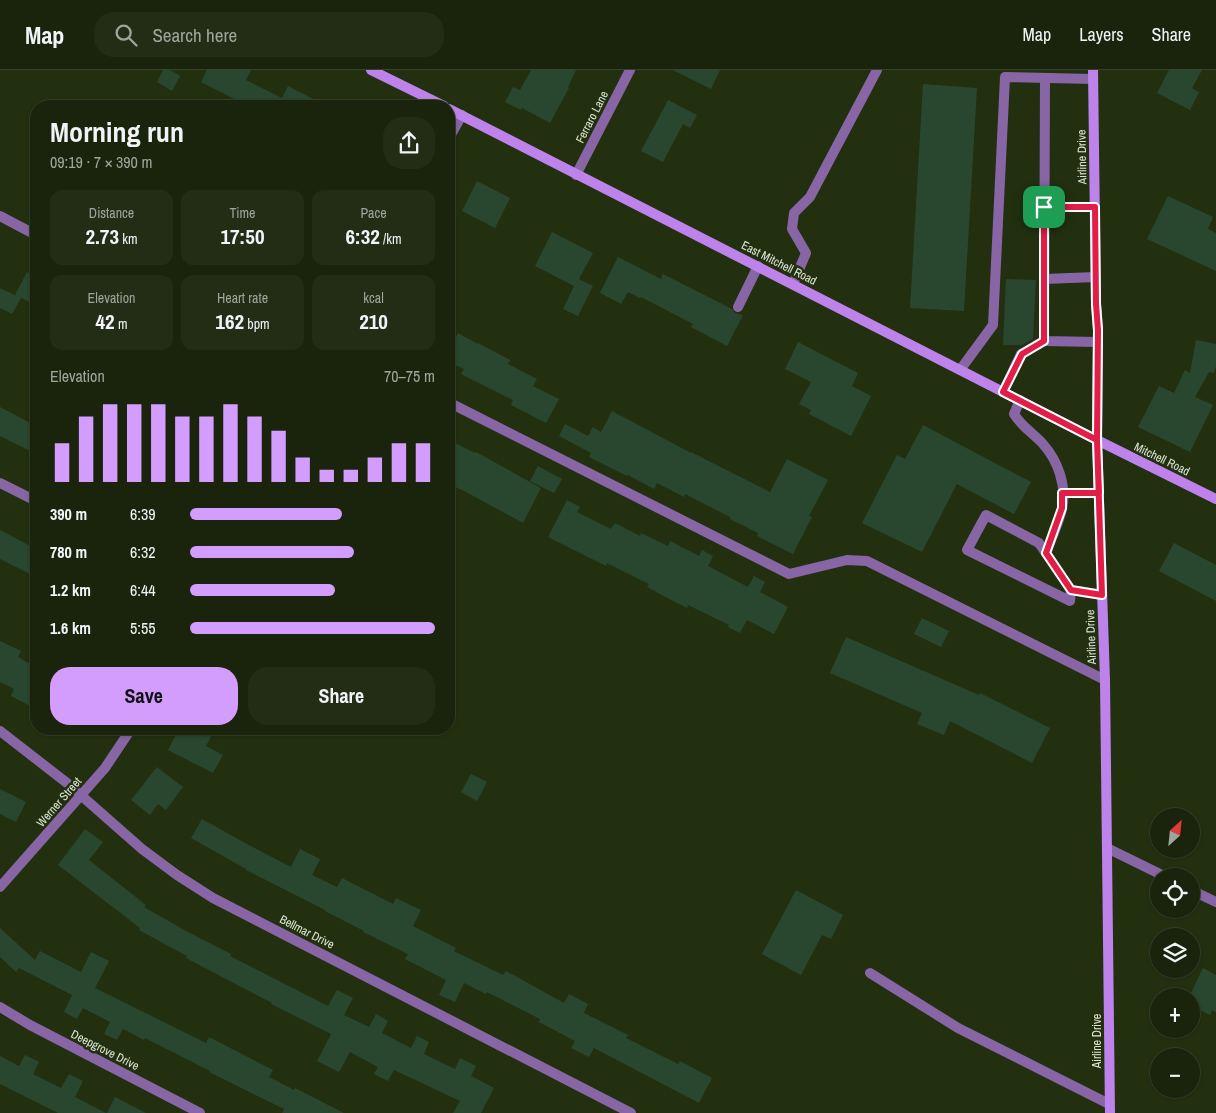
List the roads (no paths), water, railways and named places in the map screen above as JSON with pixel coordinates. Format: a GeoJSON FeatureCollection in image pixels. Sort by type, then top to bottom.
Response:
{"type":"FeatureCollection","features":[{"type":"Feature","properties":{"kind":"main road"},"geometry":{"type":"LineString","coordinates":[[371,70],[432,100]]}},
{"type":"Feature","properties":{"kind":"main road","name":"Airline Drive"},"geometry":{"type":"LineString","coordinates":[[1093,74],[1098,342],[1097,440],[1105,680],[1110,1108]]}},
{"type":"Feature","properties":{"kind":"main road","name":"East Mitchell Road"},"geometry":{"type":"LineString","coordinates":[[455,111],[576,175],[1097,440]]}},
{"type":"Feature","properties":{"kind":"main road","name":"Mitchell Road"},"geometry":{"type":"LineString","coordinates":[[1097,440],[1216,499]]}},
{"type":"Feature","properties":{"kind":"street","name":"Ferraro Lane"},"geometry":{"type":"LineString","coordinates":[[576,175],[630,70]]}},
{"type":"Feature","properties":{"kind":"street"},"geometry":{"type":"LineString","coordinates":[[792,284],[806,253],[792,229],[794,213],[810,197],[877,70]]}},
{"type":"Feature","properties":{"kind":"street"},"geometry":{"type":"LineString","coordinates":[[960,370],[993,325],[1005,77],[1045,78],[1093,74]]}},
{"type":"Feature","properties":{"kind":"street"},"geometry":{"type":"LineString","coordinates":[[1044,341],[1045,78]]}},
{"type":"Feature","properties":{"kind":"street"},"geometry":{"type":"LineString","coordinates":[[455,127],[462,115]]}},
{"type":"Feature","properties":{"kind":"street"},"geometry":{"type":"LineString","coordinates":[[1044,207],[1095,207]]}},
{"type":"Feature","properties":{"kind":"street"},"geometry":{"type":"LineString","coordinates":[[0,216],[30,231]]}},
{"type":"Feature","properties":{"kind":"street"},"geometry":{"type":"LineString","coordinates":[[738,307],[758,266]]}},
{"type":"Feature","properties":{"kind":"street"},"geometry":{"type":"LineString","coordinates":[[1044,278],[1096,277]]}},
{"type":"Feature","properties":{"kind":"street"},"geometry":{"type":"LineString","coordinates":[[1003,392],[1022,354],[1044,341],[1098,342]]}},
{"type":"Feature","properties":{"kind":"street"},"geometry":{"type":"LineString","coordinates":[[1020,400],[1014,414],[1017,420],[1042,442],[1050,452],[1062,476],[1062,508],[1046,553]]}},
{"type":"Feature","properties":{"kind":"street"},"geometry":{"type":"LineString","coordinates":[[455,406],[789,574],[847,560],[867,561],[1105,680]]}},
{"type":"Feature","properties":{"kind":"street"},"geometry":{"type":"LineString","coordinates":[[0,483],[30,498]]}},
{"type":"Feature","properties":{"kind":"street"},"geometry":{"type":"LineString","coordinates":[[1062,493],[1099,493]]}},
{"type":"Feature","properties":{"kind":"street"},"geometry":{"type":"LineString","coordinates":[[986,515],[1039,543],[1071,590],[1070,601],[967,550],[986,515]]}},
{"type":"Feature","properties":{"kind":"street"},"geometry":{"type":"LineString","coordinates":[[1071,590],[1102,595]]}},
{"type":"Feature","properties":{"kind":"street","name":"Bellmar Drive"},"geometry":{"type":"LineString","coordinates":[[0,731],[82,795],[142,849],[212,898],[631,1113]]}},
{"type":"Feature","properties":{"kind":"street","name":"Werner Street"},"geometry":{"type":"LineString","coordinates":[[0,887],[105,768],[127,735]]}},
{"type":"Feature","properties":{"kind":"street"},"geometry":{"type":"LineString","coordinates":[[1107,848],[1150,869]]}},
{"type":"Feature","properties":{"kind":"street"},"geometry":{"type":"LineString","coordinates":[[1200,894],[1216,902]]}},
{"type":"Feature","properties":{"kind":"street"},"geometry":{"type":"LineString","coordinates":[[870,973],[958,1028],[1110,1108]]}},
{"type":"Feature","properties":{"kind":"street","name":"Deepgrove Drive"},"geometry":{"type":"LineString","coordinates":[[0,1007],[30,1025],[200,1113]]}}]}
